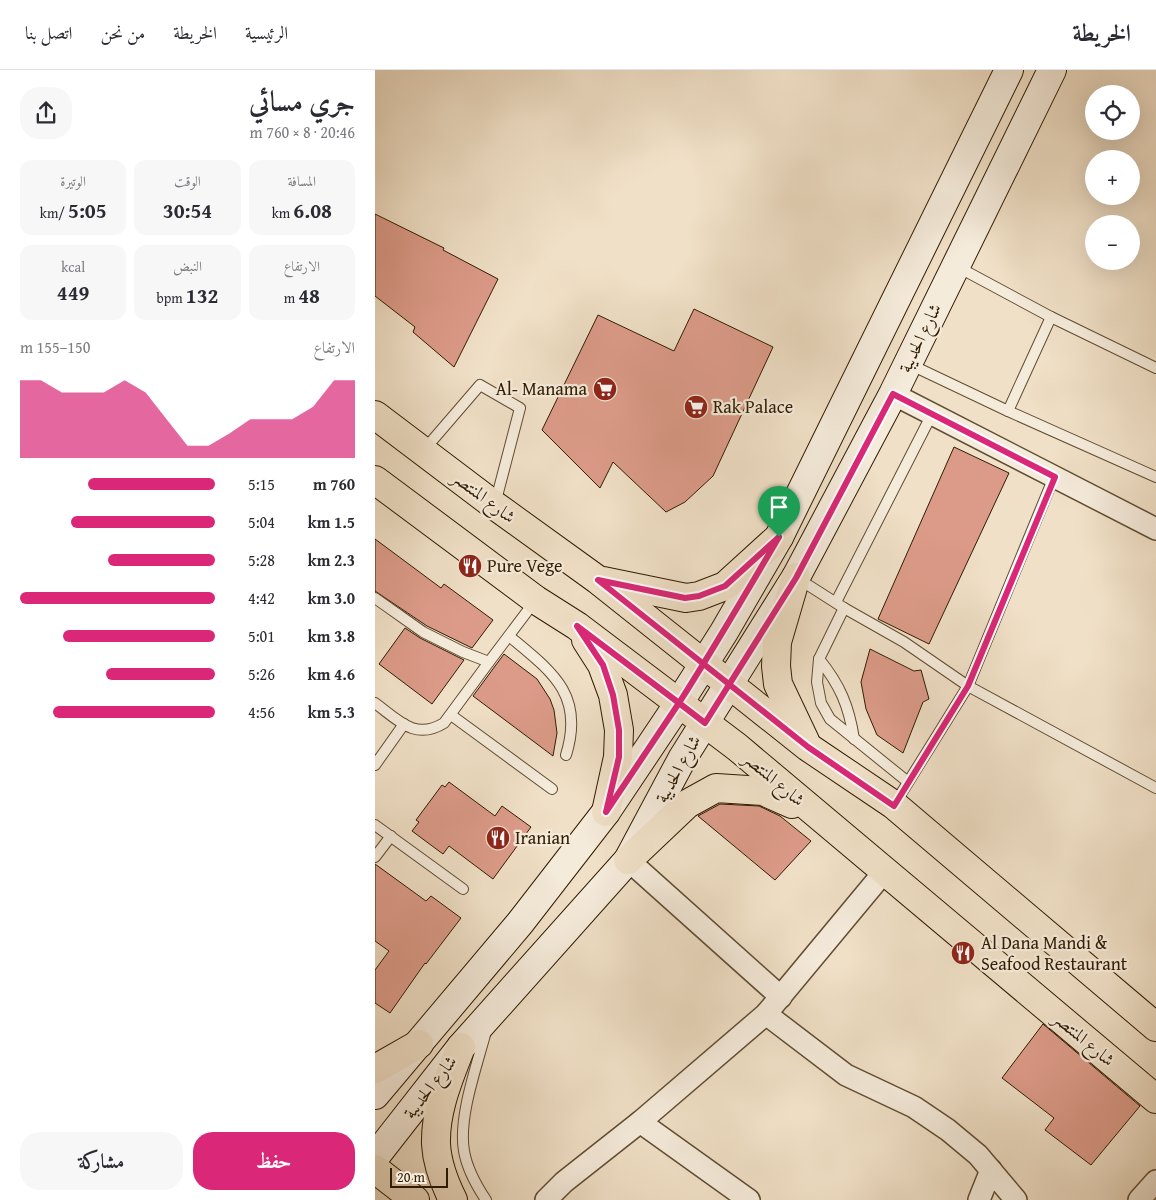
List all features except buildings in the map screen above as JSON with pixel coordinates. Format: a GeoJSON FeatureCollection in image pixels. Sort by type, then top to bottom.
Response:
{"type":"FeatureCollection","features":[{"type":"Feature","properties":{"kind":"main road","name":"شارع الحديبة"},"geometry":{"type":"LineString","coordinates":[[375,1096],[520,923],[606,812],[703,665],[779,537],[1009,70]]}},
{"type":"Feature","properties":{"kind":"main road","name":"شارع الحديبة"},"geometry":{"type":"LineString","coordinates":[[375,1157],[461,1047],[628,860],[682,759],[796,578],[893,394],[1052,70]]}},
{"type":"Feature","properties":{"kind":"main road","name":"شارع المنتصر"},"geometry":{"type":"LineString","coordinates":[[375,415],[494,505],[598,580],[808,747],[894,806],[1156,1027]]}},
{"type":"Feature","properties":{"kind":"main road","name":"شارع المنتصر"},"geometry":{"type":"LineString","coordinates":[[375,480],[536,600],[577,626],[737,747],[1156,1098]]}},
{"type":"Feature","properties":{"kind":"main road"},"geometry":{"type":"LineString","coordinates":[[598,580],[685,598],[699,596],[725,586],[779,537]]}},
{"type":"Feature","properties":{"kind":"main road"},"geometry":{"type":"LineString","coordinates":[[796,578],[777,642],[776,666],[778,684],[808,747]]}},
{"type":"Feature","properties":{"kind":"main road"},"geometry":{"type":"LineString","coordinates":[[577,626],[603,665],[613,695],[619,730],[619,757],[606,812]]}},
{"type":"Feature","properties":{"kind":"main road"},"geometry":{"type":"LineString","coordinates":[[628,860],[687,804],[716,788],[763,791],[817,815]]}},
{"type":"Feature","properties":{"kind":"main road"},"geometry":{"type":"LineString","coordinates":[[375,1069],[419,1044]]}},
{"type":"Feature","properties":{"kind":"main road"},"geometry":{"type":"LineString","coordinates":[[453,1200],[443,1174],[436,1144],[444,1089],[461,1047]]}},
{"type":"Feature","properties":{"kind":"main road"},"geometry":{"type":"LineString","coordinates":[[375,1169],[415,1200]]}},
{"type":"Feature","properties":{"kind":"street"},"geometry":{"type":"LineString","coordinates":[[893,394],[1156,528]]}},
{"type":"Feature","properties":{"kind":"street"},"geometry":{"type":"LineString","coordinates":[[628,860],[781,998]]}},
{"type":"Feature","properties":{"kind":"street"},"geometry":{"type":"LineString","coordinates":[[546,1200],[564,1182],[640,1122],[766,1014],[884,872]]}},
{"type":"Feature","properties":{"kind":"street"},"geometry":{"type":"LineString","coordinates":[[766,1014],[846,1075],[914,1107],[948,1130],[978,1155],[1016,1200]]}},
{"type":"Feature","properties":{"kind":"street"},"geometry":{"type":"LineString","coordinates":[[640,1122],[749,1200]]}},
{"type":"Feature","properties":{"kind":"street"},"geometry":{"type":"LineString","coordinates":[[979,1200],[991,1170]]}},
{"type":"Feature","properties":{"kind":"street"},"geometry":{"type":"LineString","coordinates":[[1139,1200],[1156,1181]]}},
{"type":"Feature","properties":{"kind":"lane"},"geometry":{"type":"LineString","coordinates":[[956,266],[1051,317],[1156,368]]}},
{"type":"Feature","properties":{"kind":"lane"},"geometry":{"type":"LineString","coordinates":[[1008,412],[1051,317]]}},
{"type":"Feature","properties":{"kind":"lane"},"geometry":{"type":"LineString","coordinates":[[908,363],[1008,412],[1156,477]]}},
{"type":"Feature","properties":{"kind":"lane"},"geometry":{"type":"LineString","coordinates":[[423,451],[481,385],[520,408],[494,505]]}},
{"type":"Feature","properties":{"kind":"lane"},"geometry":{"type":"LineString","coordinates":[[908,782],[830,719],[821,703],[817,682],[819,659],[840,605],[932,414]]}},
{"type":"Feature","properties":{"kind":"lane"},"geometry":{"type":"LineString","coordinates":[[894,806],[968,686],[1055,477]]}},
{"type":"Feature","properties":{"kind":"lane"},"geometry":{"type":"LineString","coordinates":[[796,578],[904,642],[968,686],[1156,788]]}},
{"type":"Feature","properties":{"kind":"lane"},"geometry":{"type":"LineString","coordinates":[[375,598],[423,632],[463,652],[489,662]]}},
{"type":"Feature","properties":{"kind":"lane"},"geometry":{"type":"LineString","coordinates":[[375,703],[414,730],[424,731],[440,726],[536,600]]}},
{"type":"Feature","properties":{"kind":"lane"},"geometry":{"type":"LineString","coordinates":[[509,636],[543,664],[562,686],[569,706],[572,727],[567,755]]}},
{"type":"Feature","properties":{"kind":"lane"},"geometry":{"type":"LineString","coordinates":[[819,659],[840,688],[847,704],[854,739]]}},
{"type":"Feature","properties":{"kind":"lane"},"geometry":{"type":"LineString","coordinates":[[451,714],[552,789]]}},
{"type":"Feature","properties":{"kind":"lane"},"geometry":{"type":"LineString","coordinates":[[375,765],[404,724]]}},
{"type":"Feature","properties":{"kind":"lane"},"geometry":{"type":"LineString","coordinates":[[375,825],[463,889]]}},
{"type":"Feature","properties":{"kind":"lane"},"geometry":{"type":"LineString","coordinates":[[375,857],[391,836]]}},
{"type":"Feature","properties":{"kind":"lane"},"geometry":{"type":"LineString","coordinates":[[486,1200],[468,1166],[464,1151],[463,1130],[465,1112],[490,1015]]}},
{"type":"Feature","properties":{"kind":"place","name":"Al- Manama"},"geometry":{"type":"Point","coordinates":[605,389]}},
{"type":"Feature","properties":{"kind":"place","name":"Rak Palace"},"geometry":{"type":"Point","coordinates":[696,407]}},
{"type":"Feature","properties":{"kind":"place","name":"Pure Vege"},"geometry":{"type":"Point","coordinates":[470,566]}},
{"type":"Feature","properties":{"kind":"place","name":"Iranian"},"geometry":{"type":"Point","coordinates":[498,838]}},
{"type":"Feature","properties":{"kind":"place","name":"Al Dana Mandi & Seafood Restaurant"},"geometry":{"type":"Point","coordinates":[963,953]}},
{"type":"Feature","properties":{"kind":"route"},"geometry":{"type":"LineString","coordinates":[[779,537],[723,632],[703,665],[679,703],[577,626],[603,665],[613,695],[619,730],[619,757],[606,812],[679,703],[705,723],[728,685],[749,651],[796,578],[893,394],[1055,477],[968,686],[894,806],[772,720],[728,685],[703,665],[598,580],[685,598],[699,596],[725,586],[779,537]]}}]}
